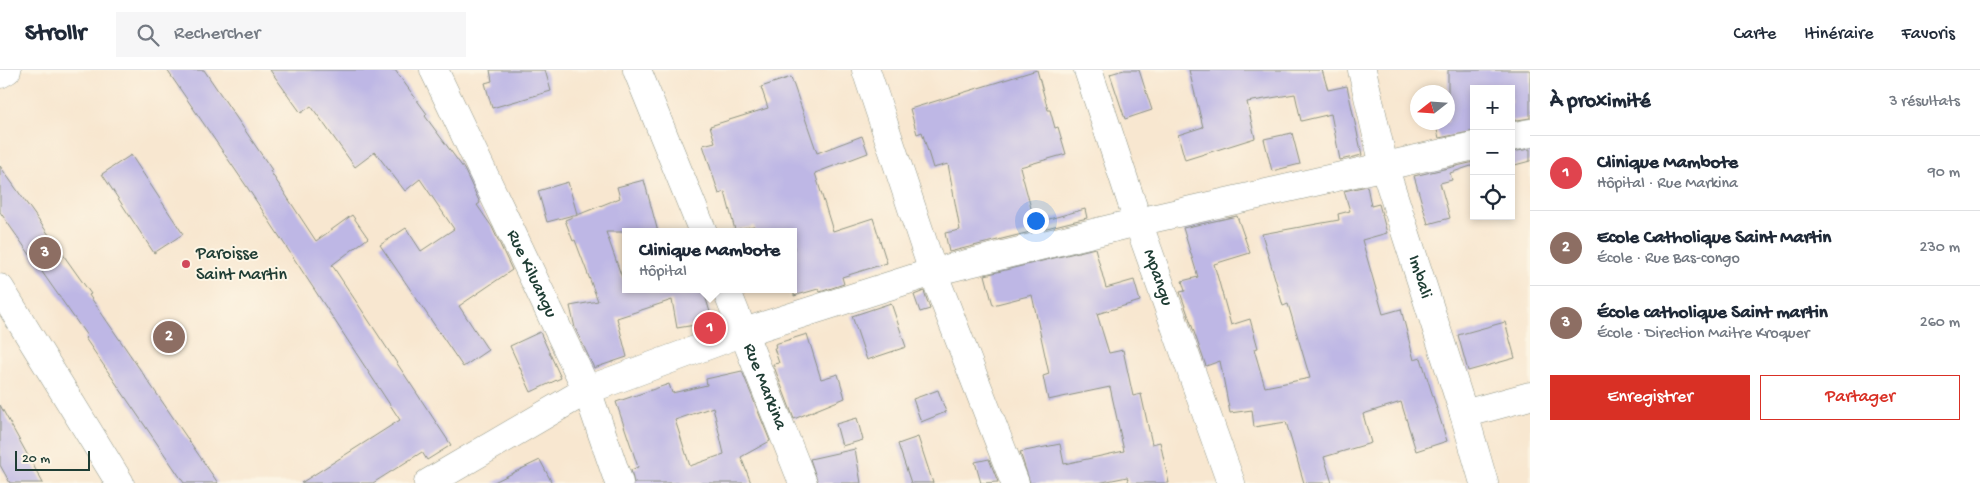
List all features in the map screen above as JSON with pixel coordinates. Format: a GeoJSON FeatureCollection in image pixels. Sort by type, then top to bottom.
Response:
{"type":"FeatureCollection","features":[{"type":"Feature","properties":{"kind":"street"},"geometry":{"type":"LineString","coordinates":[[0,74],[7,70]]}},
{"type":"Feature","properties":{"kind":"street","name":"Rue Kiluangu"},"geometry":{"type":"LineString","coordinates":[[434,70],[587,390],[619,483]]}},
{"type":"Feature","properties":{"kind":"street"},"geometry":{"type":"LineString","coordinates":[[637,70],[701,228]]}},
{"type":"Feature","properties":{"kind":"street"},"geometry":{"type":"LineString","coordinates":[[866,70],[933,272],[1015,483]]}},
{"type":"Feature","properties":{"kind":"street","name":"Mpangu"},"geometry":{"type":"LineString","coordinates":[[1088,70],[1138,222],[1231,483]]}},
{"type":"Feature","properties":{"kind":"street","name":"Imbali"},"geometry":{"type":"LineString","coordinates":[[1362,70],[1384,166],[1464,414],[1484,483]]}},
{"type":"Feature","properties":{"kind":"street"},"geometry":{"type":"LineString","coordinates":[[1515,136],[1530,133]]}},
{"type":"Feature","properties":{"kind":"street"},"geometry":{"type":"LineString","coordinates":[[433,481],[587,390],[744,332],[933,272],[1138,222],[1470,147]]}},
{"type":"Feature","properties":{"kind":"street"},"geometry":{"type":"LineString","coordinates":[[1,291],[114,481]]}},
{"type":"Feature","properties":{"kind":"street","name":"Rue Markina"},"geometry":{"type":"LineString","coordinates":[[728,293],[803,483]]}},
{"type":"Feature","properties":{"kind":"street"},"geometry":{"type":"LineString","coordinates":[[1464,414],[1530,396]]}},
{"type":"Feature","properties":{"kind":"building"},"geometry":{"type":"Polygon","coordinates":[[[167,70],[204,70],[272,170],[270,171],[316,241],[352,215],[368,238],[332,265],[451,445],[427,460],[422,452],[373,483],[301,483],[400,420],[247,187],[167,70]]]}},
{"type":"Feature","properties":{"kind":"building"},"geometry":{"type":"Polygon","coordinates":[[[270,70],[395,70],[427,114],[425,116],[464,169],[480,203],[477,205],[492,227],[512,270],[459,306],[488,350],[463,367],[380,245],[406,228],[421,251],[454,229],[420,179],[405,191],[375,152],[355,167],[311,106],[301,113],[270,70]]]}},
{"type":"Feature","properties":{"kind":"building"},"geometry":{"type":"Polygon","coordinates":[[[490,70],[545,70],[551,91],[492,108],[485,83],[492,81],[490,70]]]}},
{"type":"Feature","properties":{"kind":"building"},"geometry":{"type":"Polygon","coordinates":[[[1037,70],[1048,110],[1050,110],[1055,128],[1058,127],[1066,154],[1020,167],[1035,223],[1085,209],[1087,218],[949,252],[945,233],[960,230],[948,164],[933,168],[922,132],[917,134],[910,109],[1037,70]]]}},
{"type":"Feature","properties":{"kind":"building"},"geometry":{"type":"Polygon","coordinates":[[[1124,70],[1139,70],[1152,110],[1125,119],[1110,74],[1124,70]]]}},
{"type":"Feature","properties":{"kind":"building"},"geometry":{"type":"Polygon","coordinates":[[[1189,70],[1322,70],[1328,90],[1347,86],[1362,155],[1340,160],[1331,114],[1301,121],[1295,94],[1247,102],[1255,138],[1185,160],[1178,135],[1203,127],[1189,70]]]}},
{"type":"Feature","properties":{"kind":"building"},"geometry":{"type":"Polygon","coordinates":[[[1448,70],[1530,70],[1530,118],[1515,120],[1515,85],[1470,85],[1470,132],[1439,138],[1437,130],[1455,130],[1455,85],[1448,85],[1448,70]]]}},
{"type":"Feature","properties":{"kind":"building"},"geometry":{"type":"Polygon","coordinates":[[[791,77],[817,153],[862,136],[868,153],[815,173],[833,231],[873,218],[887,263],[842,277],[844,284],[820,292],[818,289],[794,296],[794,293],[797,293],[797,228],[755,228],[754,226],[734,228],[725,192],[719,194],[703,145],[715,142],[710,126],[768,108],[761,87],[791,77]]]}},
{"type":"Feature","properties":{"kind":"building"},"geometry":{"type":"Polygon","coordinates":[[[1292,133],[1300,164],[1272,171],[1264,139],[1292,133]]]}},
{"type":"Feature","properties":{"kind":"building"},"geometry":{"type":"Polygon","coordinates":[[[1530,149],[1530,161],[1515,165],[1515,151],[1530,149]]]}},
{"type":"Feature","properties":{"kind":"building"},"geometry":{"type":"Polygon","coordinates":[[[131,155],[183,234],[154,253],[102,174],[131,155]]]}},
{"type":"Feature","properties":{"kind":"building"},"geometry":{"type":"Polygon","coordinates":[[[1470,163],[1470,166],[1450,173],[1452,180],[1440,183],[1450,218],[1428,224],[1414,176],[1470,163]]]}},
{"type":"Feature","properties":{"kind":"building"},"geometry":{"type":"Polygon","coordinates":[[[0,166],[91,294],[89,295],[218,483],[184,483],[85,338],[87,336],[0,212],[0,166]]]}},
{"type":"Feature","properties":{"kind":"building"},"geometry":{"type":"Polygon","coordinates":[[[644,180],[657,228],[622,228],[622,232],[606,232],[622,278],[622,293],[704,293],[713,322],[677,328],[672,300],[617,318],[627,357],[594,368],[575,328],[570,306],[598,301],[575,240],[573,241],[565,220],[620,198],[617,187],[644,180]]]}},
{"type":"Feature","properties":{"kind":"building"},"geometry":{"type":"Polygon","coordinates":[[[568,182],[577,214],[547,222],[538,191],[568,182]]]}},
{"type":"Feature","properties":{"kind":"building"},"geometry":{"type":"Polygon","coordinates":[[[1367,186],[1371,206],[1379,204],[1387,233],[1362,240],[1383,314],[1401,309],[1414,360],[1421,358],[1447,441],[1416,451],[1401,402],[1363,414],[1371,443],[1324,457],[1332,483],[1304,483],[1286,422],[1254,427],[1252,410],[1230,413],[1220,361],[1206,366],[1180,292],[1185,291],[1182,281],[1198,277],[1183,228],[1237,216],[1250,253],[1214,264],[1231,325],[1250,319],[1258,348],[1254,349],[1265,387],[1310,378],[1288,304],[1283,306],[1262,234],[1339,220],[1338,214],[1350,211],[1344,191],[1367,186]]]}},
{"type":"Feature","properties":{"kind":"building"},"geometry":{"type":"Polygon","coordinates":[[[1095,248],[1106,288],[1134,280],[1140,301],[1097,314],[1109,353],[1123,350],[1133,396],[1141,394],[1152,444],[1160,442],[1169,483],[1129,483],[1127,477],[1098,483],[1030,483],[1020,452],[1060,444],[1064,464],[1124,451],[1110,387],[1048,400],[1043,376],[1049,374],[1032,295],[993,305],[985,275],[1095,248]]]}},
{"type":"Feature","properties":{"kind":"building"},"geometry":{"type":"Polygon","coordinates":[[[924,291],[930,309],[920,312],[914,295],[924,291]]]}},
{"type":"Feature","properties":{"kind":"building"},"geometry":{"type":"Polygon","coordinates":[[[891,303],[906,347],[867,360],[852,316],[891,303]]]}},
{"type":"Feature","properties":{"kind":"building"},"geometry":{"type":"Polygon","coordinates":[[[1505,322],[1515,358],[1468,371],[1458,335],[1505,322]]]}},
{"type":"Feature","properties":{"kind":"building"},"geometry":{"type":"Polygon","coordinates":[[[540,332],[561,378],[531,392],[510,346],[540,332]]]}},
{"type":"Feature","properties":{"kind":"building"},"geometry":{"type":"Polygon","coordinates":[[[807,334],[821,379],[838,374],[845,398],[794,419],[773,364],[779,363],[774,348],[776,348],[775,344],[807,334]]]}},
{"type":"Feature","properties":{"kind":"building"},"geometry":{"type":"Polygon","coordinates":[[[742,371],[770,441],[741,457],[751,483],[634,483],[631,470],[638,467],[616,402],[669,384],[672,393],[707,385],[706,379],[742,371]],[[713,407],[675,420],[690,466],[724,454],[713,407]]]}},
{"type":"Feature","properties":{"kind":"building"},"geometry":{"type":"Polygon","coordinates":[[[938,390],[946,412],[921,422],[913,399],[938,390]]]}},
{"type":"Feature","properties":{"kind":"building"},"geometry":{"type":"Polygon","coordinates":[[[0,405],[43,483],[10,483],[0,465],[0,405]]]}},
{"type":"Feature","properties":{"kind":"building"},"geometry":{"type":"Polygon","coordinates":[[[857,418],[863,440],[842,446],[836,424],[857,418]]]}},
{"type":"Feature","properties":{"kind":"building"},"geometry":{"type":"Polygon","coordinates":[[[918,437],[933,483],[911,483],[898,444],[918,437]]]}},
{"type":"Feature","properties":{"kind":"building"},"geometry":{"type":"Polygon","coordinates":[[[855,449],[861,483],[818,483],[810,459],[855,449]]]}},
{"type":"Feature","properties":{"kind":"building"},"geometry":{"type":"Polygon","coordinates":[[[989,459],[998,482],[981,483],[975,462],[989,459]]]}},
{"type":"Feature","properties":{"kind":"building"},"geometry":{"type":"Polygon","coordinates":[[[540,460],[552,483],[492,483],[540,460]]]}},
{"type":"Feature","properties":{"kind":"place","name":"École catholique Saint martin"},"geometry":{"type":"Point","coordinates":[45,253]}},
{"type":"Feature","properties":{"kind":"place","name":"Paroisse Saint Martin"},"geometry":{"type":"Point","coordinates":[186,264]}},
{"type":"Feature","properties":{"kind":"place","name":"Clinique Mambote"},"geometry":{"type":"Point","coordinates":[710,328]}},
{"type":"Feature","properties":{"kind":"place","name":"Ecole Catholique Saint Martin"},"geometry":{"type":"Point","coordinates":[169,337]}}]}
